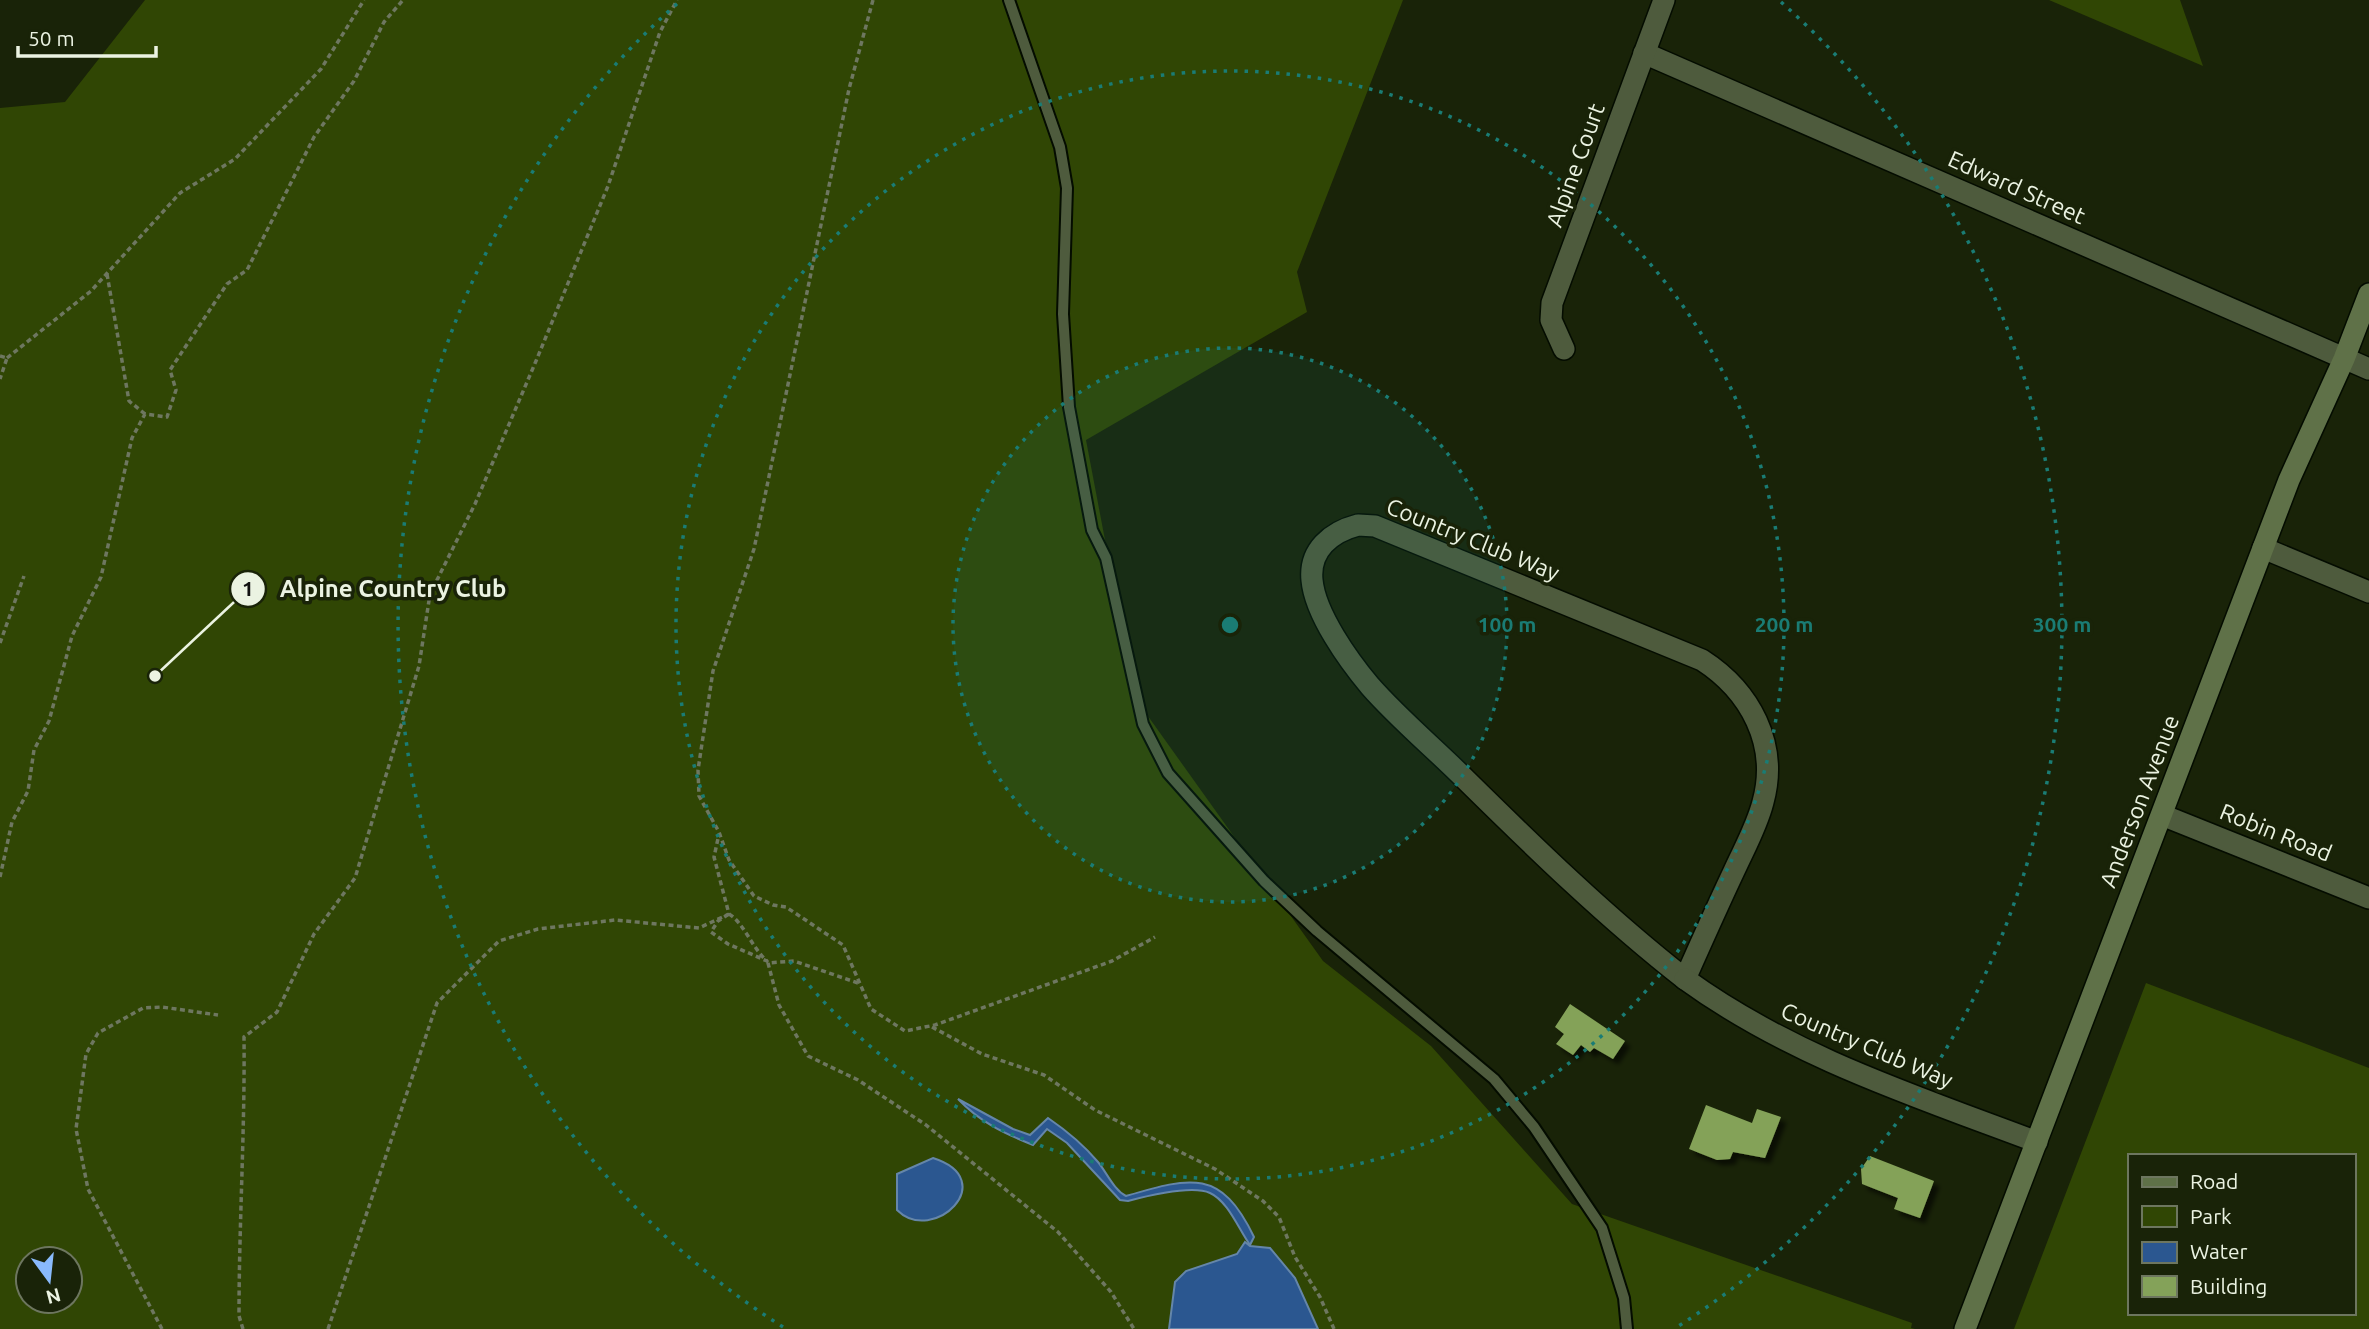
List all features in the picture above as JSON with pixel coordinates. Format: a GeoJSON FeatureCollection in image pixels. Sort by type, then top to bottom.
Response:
{"type":"FeatureCollection","features":[{"type":"Feature","properties":{"kind":"main road","name":"Anderson Avenue"},"geometry":{"type":"LineString","coordinates":[[1965,1329],[2289,480],[2344,359],[2369,294]]}},
{"type":"Feature","properties":{"kind":"street","name":"Alpine Court"},"geometry":{"type":"LineString","coordinates":[[1564,349],[1551,320],[1552,303],[1664,0]]}},
{"type":"Feature","properties":{"kind":"street","name":"Edward Street"},"geometry":{"type":"LineString","coordinates":[[1644,53],[2369,369]]}},
{"type":"Feature","properties":{"kind":"street","name":"Country Club Way"},"geometry":{"type":"LineString","coordinates":[[1685,979],[1763,802],[1767,755],[1762,731],[1751,707],[1737,688],[1702,660],[1375,526],[1358,525],[1342,529],[1327,539],[1313,565],[1314,589],[1330,627],[1371,687],[1504,818],[1645,947],[1685,979],[1747,1021],[1816,1056],[2037,1142]]}},
{"type":"Feature","properties":{"kind":"street"},"geometry":{"type":"LineString","coordinates":[[2263,548],[2369,592]]}},
{"type":"Feature","properties":{"kind":"street","name":"Robin Road"},"geometry":{"type":"LineString","coordinates":[[2162,814],[2369,898]]}},
{"type":"Feature","properties":{"kind":"lane"},"geometry":{"type":"LineString","coordinates":[[1009,0],[1060,147],[1067,188],[1063,314],[1069,407],[1092,530],[1106,558],[1143,724],[1168,773],[1264,881],[1317,931],[1494,1079],[1534,1127],[1602,1228],[1624,1298],[1627,1329]]}},
{"type":"Feature","properties":{"kind":"path"},"geometry":{"type":"LineString","coordinates":[[0,379],[7,358],[91,291],[180,193],[235,159],[311,79],[340,42],[364,0]]}},
{"type":"Feature","properties":{"kind":"path"},"geometry":{"type":"LineString","coordinates":[[107,274],[129,401],[145,414],[167,417],[176,390],[170,370],[227,284],[247,270],[314,137],[354,81],[384,22],[403,0]]}},
{"type":"Feature","properties":{"kind":"path"},"geometry":{"type":"LineString","coordinates":[[243,1329],[239,1317],[239,1228],[245,1146],[244,1037],[277,1012],[314,934],[355,878],[419,666],[430,594],[475,504],[536,361],[608,186],[660,32],[677,0]]}},
{"type":"Feature","properties":{"kind":"path"},"geometry":{"type":"LineString","coordinates":[[873,0],[846,102],[754,549],[713,671],[698,770],[699,796],[719,832],[729,860],[754,896],[773,905],[786,906],[843,945],[871,1009],[905,1031],[930,1026],[1112,961],[1155,937]]}},
{"type":"Feature","properties":{"kind":"path"},"geometry":{"type":"LineString","coordinates":[[0,356],[7,358]]}},
{"type":"Feature","properties":{"kind":"path"},"geometry":{"type":"LineString","coordinates":[[0,877],[12,822],[28,792],[34,750],[49,721],[72,636],[102,577],[132,438],[145,414]]}},
{"type":"Feature","properties":{"kind":"path"},"geometry":{"type":"LineString","coordinates":[[0,643],[24,576]]}},
{"type":"Feature","properties":{"kind":"path"},"geometry":{"type":"LineString","coordinates":[[719,832],[714,858],[729,914],[736,918],[754,950],[768,961],[728,944],[711,932],[719,921]]}},
{"type":"Feature","properties":{"kind":"path"},"geometry":{"type":"LineString","coordinates":[[328,1329],[437,1003],[499,940],[538,929],[615,920],[699,928],[719,921],[729,914]]}},
{"type":"Feature","properties":{"kind":"path"},"geometry":{"type":"LineString","coordinates":[[859,983],[794,961],[768,963],[779,1004],[808,1056],[859,1080],[926,1125],[1058,1232],[1111,1292],[1134,1329]]}},
{"type":"Feature","properties":{"kind":"path"},"geometry":{"type":"LineString","coordinates":[[162,1329],[88,1189],[76,1129],[86,1054],[98,1033],[143,1008],[162,1007],[218,1015]]}},
{"type":"Feature","properties":{"kind":"path"},"geometry":{"type":"LineString","coordinates":[[930,1026],[982,1054],[1044,1075],[1095,1111],[1215,1169],[1263,1201],[1279,1217],[1295,1257],[1320,1297],[1335,1329]]}},
{"type":"Feature","properties":{"kind":"green space"},"geometry":{"type":"Polygon","coordinates":[[[145,0],[1403,0],[1297,272],[1307,312],[1086,440],[1135,698],[1323,961],[1431,1046],[1572,1204],[1912,1323],[1911,1328],[1915,1329],[0,1329],[0,108],[65,102],[145,0]]]}},
{"type":"Feature","properties":{"kind":"green space"},"geometry":{"type":"Polygon","coordinates":[[[2049,0],[2180,0],[2203,66],[2049,0]]]}},
{"type":"Feature","properties":{"kind":"green space"},"geometry":{"type":"Polygon","coordinates":[[[2146,983],[2369,1068],[2369,1329],[2014,1329],[2146,983]]]}},
{"type":"Feature","properties":{"kind":"water"},"geometry":{"type":"Polygon","coordinates":[[[958,1099],[1013,1129],[1030,1135],[1048,1118],[1087,1149],[1114,1186],[1126,1196],[1186,1182],[1216,1189],[1229,1199],[1242,1215],[1254,1237],[1250,1245],[1228,1209],[1210,1193],[1192,1190],[1120,1200],[1067,1143],[1047,1129],[1033,1145],[992,1126],[958,1099]]]}},
{"type":"Feature","properties":{"kind":"water"},"geometry":{"type":"Polygon","coordinates":[[[933,1158],[953,1168],[962,1180],[961,1194],[954,1206],[942,1215],[928,1220],[912,1219],[897,1210],[897,1174],[933,1158]]]}},
{"type":"Feature","properties":{"kind":"water"},"geometry":{"type":"Polygon","coordinates":[[[1245,1242],[1250,1246],[1270,1248],[1295,1278],[1318,1329],[1169,1329],[1175,1282],[1186,1271],[1237,1254],[1245,1242]]]}},
{"type":"Feature","properties":{"kind":"building"},"geometry":{"type":"Polygon","coordinates":[[[1570,1004],[1625,1041],[1613,1059],[1594,1048],[1590,1052],[1581,1045],[1573,1055],[1556,1044],[1564,1034],[1555,1027],[1570,1004]]]}},
{"type":"Feature","properties":{"kind":"building"},"geometry":{"type":"Polygon","coordinates":[[[1706,1105],[1752,1123],[1757,1109],[1781,1117],[1765,1158],[1733,1152],[1730,1159],[1717,1160],[1689,1149],[1706,1105]]]}},
{"type":"Feature","properties":{"kind":"building"},"geometry":{"type":"Polygon","coordinates":[[[1870,1156],[1934,1181],[1920,1218],[1894,1209],[1898,1198],[1862,1184],[1861,1169],[1870,1156]]]}},
{"type":"Feature","properties":{"kind":"place","name":"Alpine Country Club"},"geometry":{"type":"Point","coordinates":[155,676]}}]}
